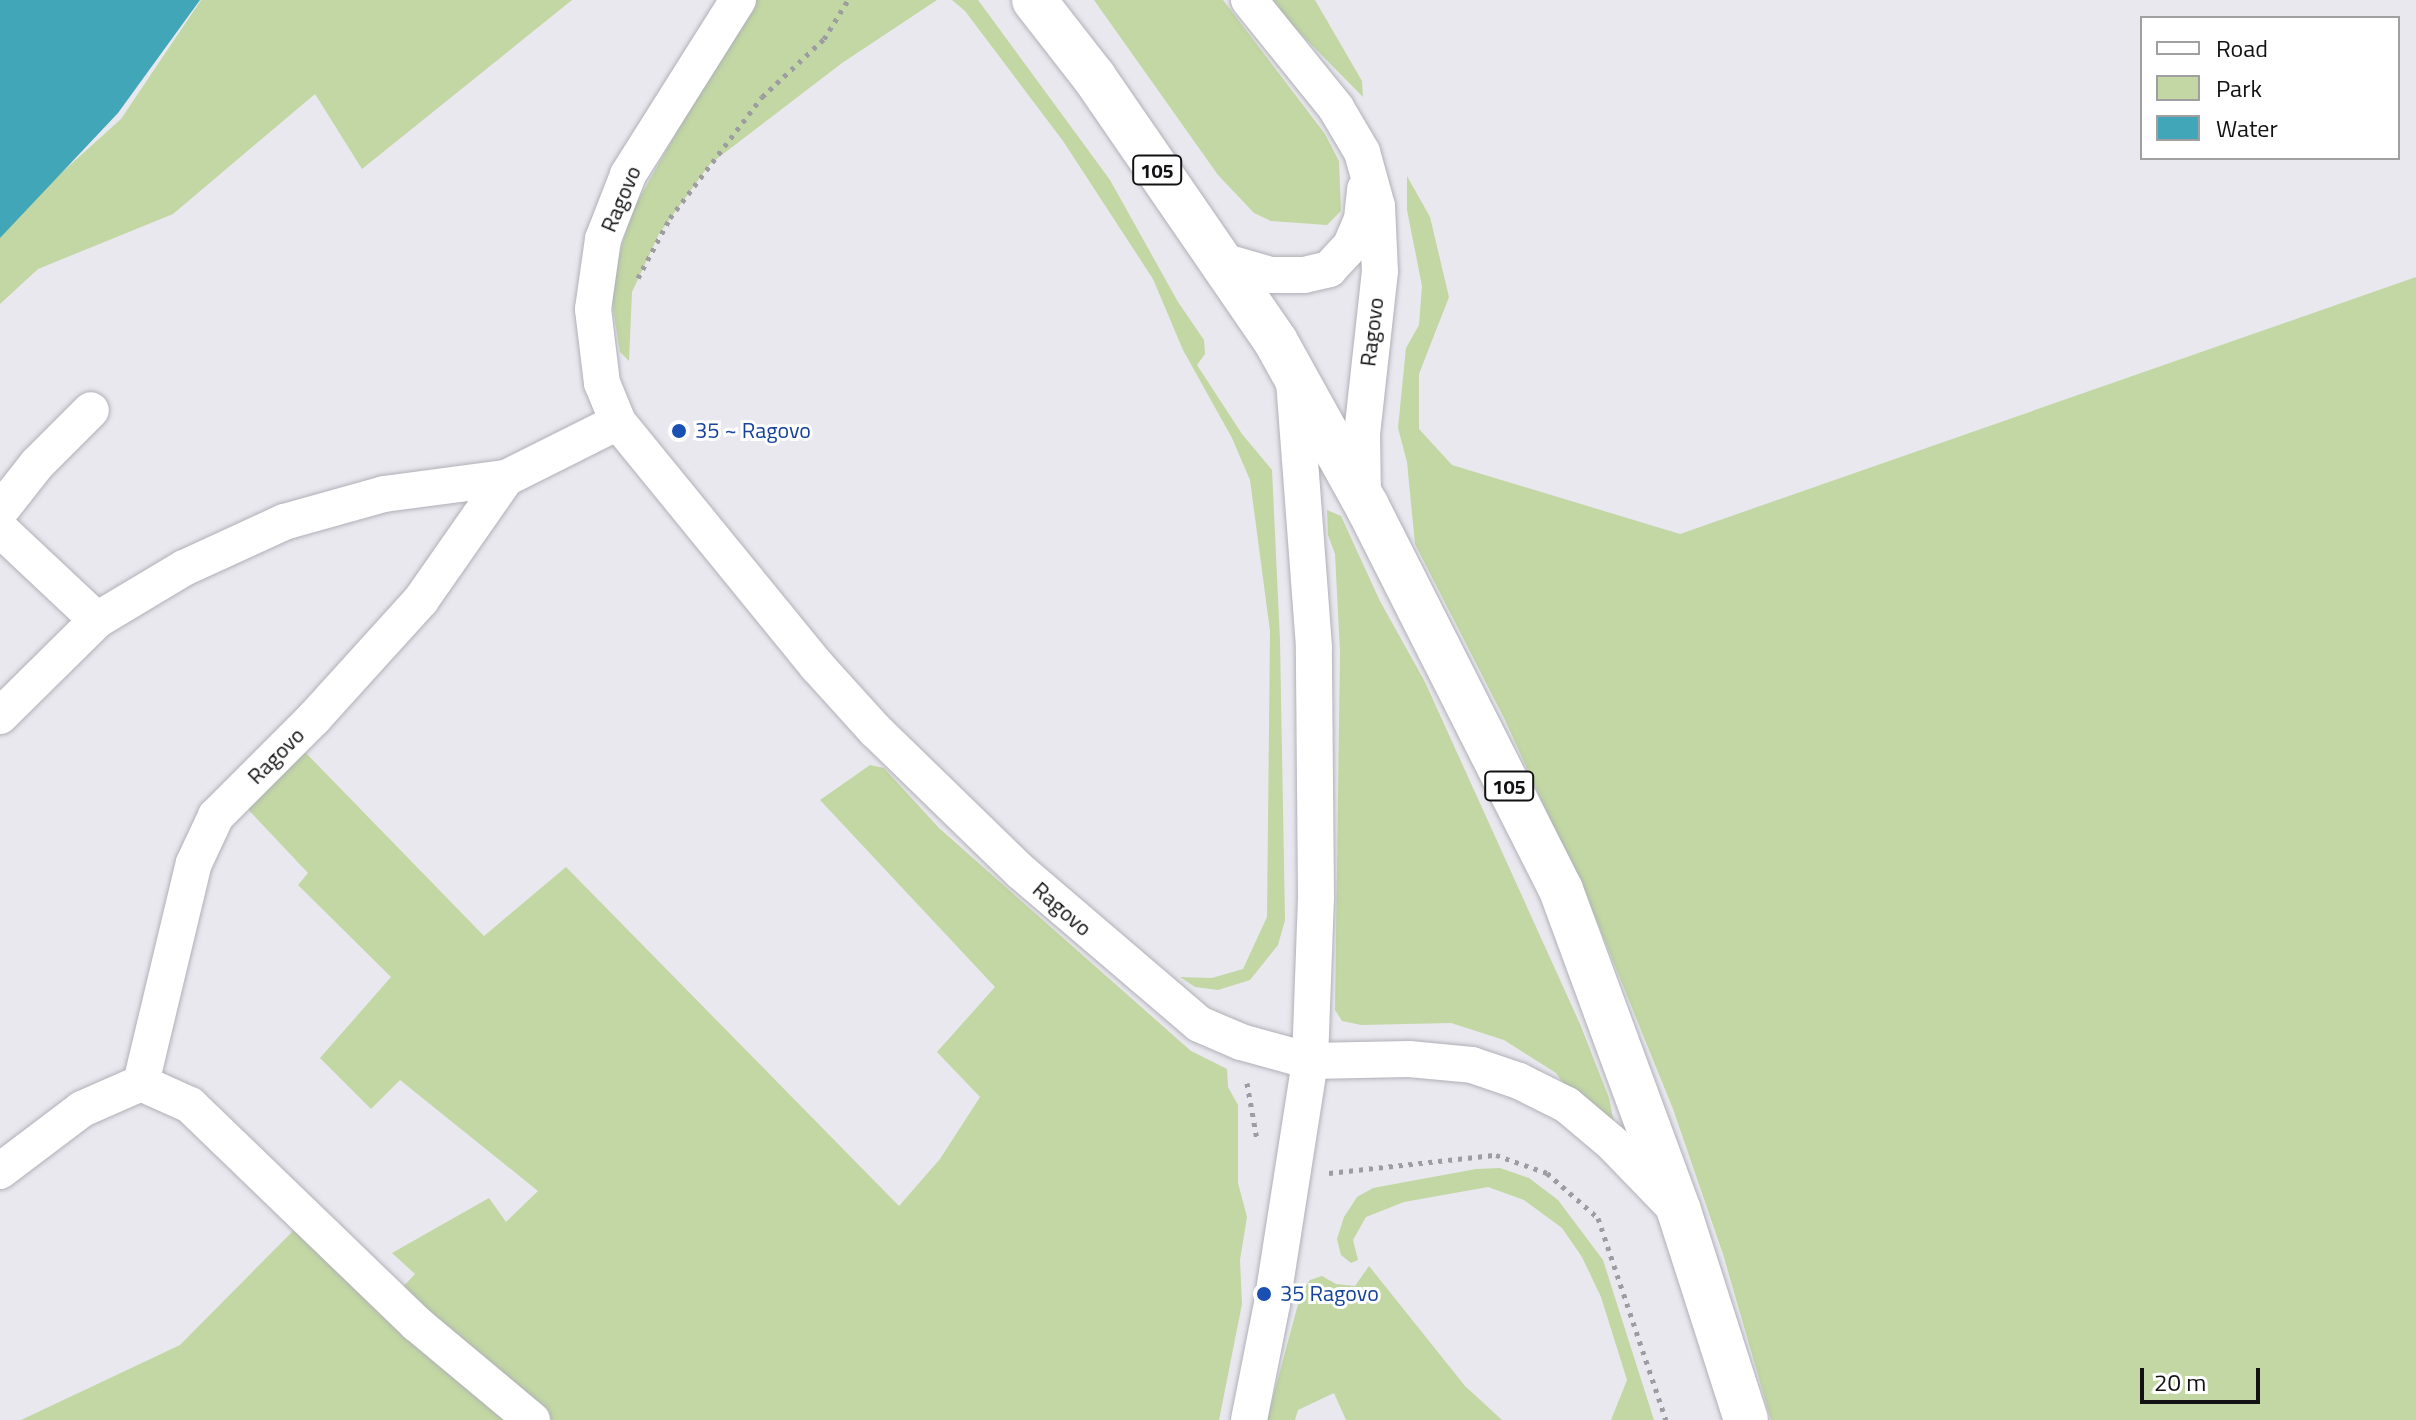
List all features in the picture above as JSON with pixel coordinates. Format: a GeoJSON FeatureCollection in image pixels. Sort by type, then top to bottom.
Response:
{"type":"FeatureCollection","features":[{"type":"Feature","properties":{"kind":"main road","name":"105"},"geometry":{"type":"LineString","coordinates":[[1034,0],[1094,77],[1276,342],[1294,380],[1363,499],[1561,890],[1679,1211],[1746,1420]]}},
{"type":"Feature","properties":{"kind":"street","name":"Ragovo"},"geometry":{"type":"LineString","coordinates":[[738,0],[628,175],[603,239],[593,309],[602,383],[618,422],[817,666],[885,740],[1020,871],[1199,1024],[1241,1042],[1310,1061],[1409,1059],[1472,1065],[1519,1081],[1567,1105],[1612,1143],[1679,1211]]}},
{"type":"Feature","properties":{"kind":"street","name":"Ragovo"},"geometry":{"type":"LineString","coordinates":[[1249,0],[1336,108],[1367,167],[1381,237],[1362,435],[1363,499]]}},
{"type":"Feature","properties":{"kind":"street"},"geometry":{"type":"LineString","coordinates":[[1219,260],[1271,275],[1304,275],[1329,269],[1351,245],[1362,219],[1367,167]]}},
{"type":"Feature","properties":{"kind":"street"},"geometry":{"type":"LineString","coordinates":[[1249,1420],[1294,1177],[1310,1061],[1316,898],[1315,690],[1294,380]]}},
{"type":"Feature","properties":{"kind":"street"},"geometry":{"type":"LineString","coordinates":[[0,511],[37,464],[91,410]]}},
{"type":"Feature","properties":{"kind":"street","name":"Ragovo"},"geometry":{"type":"LineString","coordinates":[[0,716],[97,620],[184,568],[284,522],[384,494],[506,478],[618,422]]}},
{"type":"Feature","properties":{"kind":"street","name":"Ragovo"},"geometry":{"type":"LineString","coordinates":[[141,1083],[194,863],[216,816],[314,718],[421,600],[506,478]]}},
{"type":"Feature","properties":{"kind":"street"},"geometry":{"type":"LineString","coordinates":[[0,529],[97,620]]}},
{"type":"Feature","properties":{"kind":"street"},"geometry":{"type":"LineString","coordinates":[[0,1171],[82,1109],[141,1083],[190,1105],[417,1324],[532,1420]]}},
{"type":"Feature","properties":{"kind":"path"},"geometry":{"type":"LineString","coordinates":[[637,281],[670,218],[762,97],[824,39],[848,0]]}},
{"type":"Feature","properties":{"kind":"path"},"geometry":{"type":"LineString","coordinates":[[1294,1177],[1496,1155],[1547,1173],[1598,1218],[1666,1420]]}},
{"type":"Feature","properties":{"kind":"green space"},"geometry":{"type":"Polygon","coordinates":[[[201,0],[572,0],[362,169],[315,94],[173,214],[38,269],[0,304],[0,228],[121,119],[201,0]]]}},
{"type":"Feature","properties":{"kind":"green space"},"geometry":{"type":"Polygon","coordinates":[[[757,0],[937,0],[842,63],[710,164],[659,234],[632,292],[629,361],[620,352],[612,302],[617,262],[632,211],[731,36],[757,0]]]}},
{"type":"Feature","properties":{"kind":"green space"},"geometry":{"type":"Polygon","coordinates":[[[952,0],[978,0],[1110,180],[1178,302],[1204,340],[1205,354],[1197,365],[1242,434],[1272,470],[1280,640],[1285,920],[1278,945],[1250,980],[1218,990],[1195,987],[1180,977],[1212,978],[1243,969],[1267,917],[1270,631],[1250,480],[1232,438],[1183,350],[1153,279],[1063,141],[965,11],[952,0]]]}},
{"type":"Feature","properties":{"kind":"green space"},"geometry":{"type":"Polygon","coordinates":[[[1094,0],[1223,0],[1325,134],[1339,161],[1341,211],[1327,225],[1271,221],[1254,213],[1218,175],[1094,0]]]}},
{"type":"Feature","properties":{"kind":"green space"},"geometry":{"type":"Polygon","coordinates":[[[1272,0],[1315,0],[1362,81],[1363,97],[1290,23],[1272,0]]]}},
{"type":"Feature","properties":{"kind":"green space"},"geometry":{"type":"Polygon","coordinates":[[[1407,176],[1430,217],[1449,297],[1419,374],[1419,429],[1452,465],[1680,534],[2416,277],[2416,1420],[1771,1420],[1723,1254],[1673,1109],[1598,924],[1504,718],[1415,544],[1407,462],[1398,428],[1406,348],[1419,325],[1422,286],[1407,210],[1407,176]]]}},
{"type":"Feature","properties":{"kind":"green space"},"geometry":{"type":"Polygon","coordinates":[[[1327,510],[1341,516],[1380,601],[1425,682],[1580,1024],[1609,1098],[1614,1123],[1574,1098],[1556,1073],[1504,1040],[1451,1023],[1361,1025],[1342,1021],[1335,1010],[1340,652],[1335,554],[1328,535],[1327,510]]]}},
{"type":"Feature","properties":{"kind":"green space"},"geometry":{"type":"Polygon","coordinates":[[[301,748],[484,936],[566,867],[899,1206],[940,1159],[980,1097],[937,1052],[995,987],[820,800],[870,765],[884,768],[939,828],[1191,1051],[1227,1069],[1228,1087],[1238,1105],[1238,1183],[1247,1217],[1240,1260],[1242,1304],[1219,1420],[551,1420],[468,1354],[400,1290],[415,1274],[392,1253],[489,1198],[506,1222],[538,1191],[400,1080],[371,1109],[320,1058],[391,977],[298,885],[308,873],[244,805],[301,748]]]}},
{"type":"Feature","properties":{"kind":"green space"},"geometry":{"type":"Polygon","coordinates":[[[1500,1168],[1529,1178],[1558,1200],[1603,1260],[1654,1420],[1611,1420],[1627,1380],[1601,1297],[1582,1257],[1562,1228],[1524,1200],[1488,1187],[1404,1202],[1366,1217],[1353,1240],[1358,1260],[1351,1263],[1341,1255],[1337,1239],[1344,1217],[1357,1197],[1373,1188],[1476,1169],[1500,1168]]]}},
{"type":"Feature","properties":{"kind":"green space"},"geometry":{"type":"Polygon","coordinates":[[[296,1228],[516,1420],[21,1420],[180,1345],[296,1228]]]}},
{"type":"Feature","properties":{"kind":"green space"},"geometry":{"type":"Polygon","coordinates":[[[1369,1266],[1465,1386],[1502,1420],[1346,1420],[1334,1393],[1298,1410],[1295,1420],[1267,1420],[1301,1293],[1310,1280],[1322,1276],[1336,1284],[1355,1286],[1369,1266]]]}},
{"type":"Feature","properties":{"kind":"water"},"geometry":{"type":"Polygon","coordinates":[[[0,0],[200,0],[118,113],[0,238],[0,0]]]}},
{"type":"Feature","properties":{"kind":"place","name":"35 ~ Ragovo"},"geometry":{"type":"Point","coordinates":[679,431]}},
{"type":"Feature","properties":{"kind":"place","name":"35 Ragovo"},"geometry":{"type":"Point","coordinates":[1264,1294]}}]}
